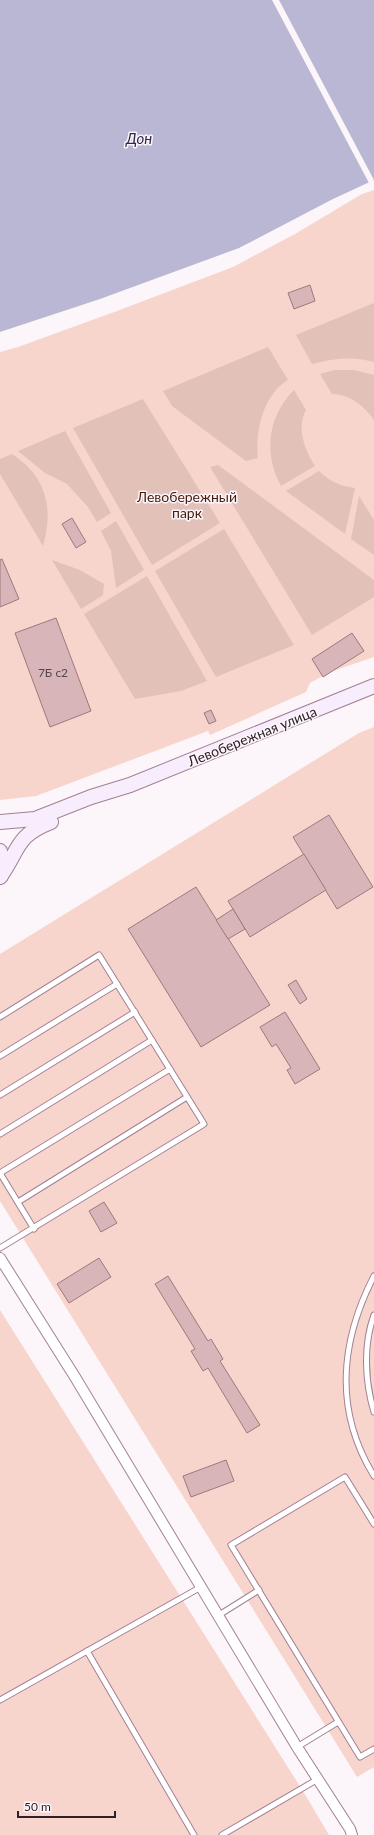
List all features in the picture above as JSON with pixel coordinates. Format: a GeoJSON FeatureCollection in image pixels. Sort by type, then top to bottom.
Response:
{"type":"FeatureCollection","features":[{"type":"Feature","properties":{"kind":"main road","name":"Левобережная улица"},"geometry":{"type":"LineString","coordinates":[[0,822],[35,819],[91,797],[130,785],[374,686]]}},
{"type":"Feature","properties":{"kind":"main road","name":"Левобережная улица"},"geometry":{"type":"LineString","coordinates":[[0,877],[10,863],[15,849],[24,837],[36,828],[95,804],[130,785]]}},
{"type":"Feature","properties":{"kind":"main road"},"geometry":{"type":"LineString","coordinates":[[0,851],[3,867],[0,877]]}},
{"type":"Feature","properties":{"kind":"street"},"geometry":{"type":"LineString","coordinates":[[0,1258],[75,1378],[351,1832]]}},
{"type":"Feature","properties":{"kind":"lane"},"geometry":{"type":"LineString","coordinates":[[0,1017],[99,955],[204,1124],[0,1248]]}},
{"type":"Feature","properties":{"kind":"lane"},"geometry":{"type":"LineString","coordinates":[[0,1056],[117,984]]}},
{"type":"Feature","properties":{"kind":"lane"},"geometry":{"type":"LineString","coordinates":[[0,1095],[135,1012]]}},
{"type":"Feature","properties":{"kind":"lane"},"geometry":{"type":"LineString","coordinates":[[0,1134],[152,1040]]}},
{"type":"Feature","properties":{"kind":"lane"},"geometry":{"type":"LineString","coordinates":[[34,1228],[0,1173],[170,1068]]}},
{"type":"Feature","properties":{"kind":"lane"},"geometry":{"type":"LineString","coordinates":[[18,1202],[187,1097]]}},
{"type":"Feature","properties":{"kind":"lane"},"geometry":{"type":"LineString","coordinates":[[374,1276],[359,1307],[350,1342],[346,1375],[348,1403],[354,1435],[364,1460],[374,1476]]}},
{"type":"Feature","properties":{"kind":"lane"},"geometry":{"type":"LineString","coordinates":[[374,1315],[370,1326],[367,1344],[368,1375],[374,1412]]}},
{"type":"Feature","properties":{"kind":"lane"},"geometry":{"type":"LineString","coordinates":[[374,1524],[345,1477],[231,1545],[360,1757],[374,1749]]}},
{"type":"Feature","properties":{"kind":"lane"},"geometry":{"type":"LineString","coordinates":[[0,1700],[201,1587]]}},
{"type":"Feature","properties":{"kind":"lane"},"geometry":{"type":"LineString","coordinates":[[219,1615],[259,1590]]}},
{"type":"Feature","properties":{"kind":"lane"},"geometry":{"type":"LineString","coordinates":[[87,1651],[194,1835]]}},
{"type":"Feature","properties":{"kind":"lane"},"geometry":{"type":"LineString","coordinates":[[298,1747],[338,1722]]}},
{"type":"Feature","properties":{"kind":"lane"},"geometry":{"type":"LineString","coordinates":[[222,1835],[318,1779]]}},
{"type":"Feature","properties":{"kind":"lane"},"geometry":{"type":"LineString","coordinates":[[351,1832],[360,1835]]}},
{"type":"Feature","properties":{"kind":"green space","name":"Левобережный парк"},"geometry":{"type":"Polygon","coordinates":[[[374,190],[374,657],[330,672],[310,683],[306,692],[210,735],[208,731],[36,796],[0,800],[0,352],[18,347],[117,311],[233,267],[295,234],[362,194],[374,190]]]}},
{"type":"Feature","properties":{"kind":"green space"},"geometry":{"type":"Polygon","coordinates":[[[374,303],[374,362],[343,358],[312,364],[296,335],[374,303]]]}},
{"type":"Feature","properties":{"kind":"green space"},"geometry":{"type":"Polygon","coordinates":[[[268,347],[288,380],[272,395],[262,414],[257,448],[258,458],[246,461],[172,406],[163,391],[268,347]]]}},
{"type":"Feature","properties":{"kind":"green space"},"geometry":{"type":"Polygon","coordinates":[[[335,370],[354,370],[374,375],[374,420],[366,410],[356,402],[345,396],[332,394],[320,374],[335,370]]]}},
{"type":"Feature","properties":{"kind":"green space"},"geometry":{"type":"Polygon","coordinates":[[[294,390],[306,410],[302,424],[303,439],[315,466],[281,486],[275,473],[272,461],[270,448],[271,435],[278,411],[294,390]]]}},
{"type":"Feature","properties":{"kind":"green space"},"geometry":{"type":"Polygon","coordinates":[[[143,399],[220,523],[152,565],[73,428],[143,399]]]}},
{"type":"Feature","properties":{"kind":"green space"},"geometry":{"type":"Polygon","coordinates":[[[65,431],[111,513],[97,522],[88,507],[67,484],[45,473],[18,451],[65,431]]]}},
{"type":"Feature","properties":{"kind":"green space"},"geometry":{"type":"Polygon","coordinates":[[[12,454],[33,472],[40,483],[44,494],[48,519],[43,546],[0,474],[0,459],[12,454]]]}},
{"type":"Feature","properties":{"kind":"green space"},"geometry":{"type":"Polygon","coordinates":[[[218,465],[374,580],[374,597],[312,635],[210,467],[218,465]]]}},
{"type":"Feature","properties":{"kind":"green space"},"geometry":{"type":"Polygon","coordinates":[[[319,471],[327,478],[335,482],[344,486],[355,488],[345,534],[286,491],[319,471]]]}},
{"type":"Feature","properties":{"kind":"green space"},"geometry":{"type":"Polygon","coordinates":[[[359,496],[374,520],[374,555],[351,539],[359,496]]]}},
{"type":"Feature","properties":{"kind":"green space"},"geometry":{"type":"Polygon","coordinates":[[[116,521],[144,570],[116,588],[111,551],[101,531],[116,521]]]}},
{"type":"Feature","properties":{"kind":"green space"},"geometry":{"type":"Polygon","coordinates":[[[224,529],[294,645],[216,677],[155,571],[224,529]]]}},
{"type":"Feature","properties":{"kind":"green space"},"geometry":{"type":"Polygon","coordinates":[[[52,560],[80,570],[104,584],[103,595],[81,609],[52,560]]]}},
{"type":"Feature","properties":{"kind":"green space"},"geometry":{"type":"Polygon","coordinates":[[[147,576],[207,681],[181,691],[135,699],[84,614],[147,576]]]}},
{"type":"Feature","properties":{"kind":"green space"},"geometry":{"type":"Polygon","coordinates":[[[374,727],[374,1767],[357,1777],[0,1201],[0,954],[359,733],[374,727]]]}},
{"type":"Feature","properties":{"kind":"green space"},"geometry":{"type":"Polygon","coordinates":[[[0,1310],[306,1796],[329,1835],[0,1835],[0,1310]]]}},
{"type":"Feature","properties":{"kind":"water","name":"Дон"},"geometry":{"type":"Polygon","coordinates":[[[0,0],[374,0],[374,180],[333,199],[239,248],[100,299],[0,332],[0,0]]]}},
{"type":"Feature","properties":{"kind":"pier"},"geometry":{"type":"Polygon","coordinates":[[[272,0],[279,0],[374,180],[369,183],[272,0]]]}},
{"type":"Feature","properties":{"kind":"building"},"geometry":{"type":"Polygon","coordinates":[[[310,285],[315,301],[294,309],[288,293],[310,285]]]}},
{"type":"Feature","properties":{"kind":"building"},"geometry":{"type":"Polygon","coordinates":[[[72,518],[86,542],[76,548],[62,524],[72,518]]]}},
{"type":"Feature","properties":{"kind":"building"},"geometry":{"type":"Polygon","coordinates":[[[2,559],[19,599],[0,607],[0,560],[2,559]]]}},
{"type":"Feature","properties":{"kind":"building"},"geometry":{"type":"Polygon","coordinates":[[[56,618],[91,711],[50,727],[15,633],[56,618]]]}},
{"type":"Feature","properties":{"kind":"building"},"geometry":{"type":"Polygon","coordinates":[[[352,633],[364,651],[323,677],[312,659],[352,633]]]}},
{"type":"Feature","properties":{"kind":"building"},"geometry":{"type":"Polygon","coordinates":[[[211,710],[216,721],[209,724],[204,713],[211,710]]]}},
{"type":"Feature","properties":{"kind":"building"},"geometry":{"type":"Polygon","coordinates":[[[329,815],[373,887],[337,909],[293,837],[329,815]]]}},
{"type":"Feature","properties":{"kind":"building"},"geometry":{"type":"Polygon","coordinates":[[[304,854],[326,890],[250,937],[228,901],[304,854]]]}},
{"type":"Feature","properties":{"kind":"building"},"geometry":{"type":"Polygon","coordinates":[[[196,887],[270,1005],[201,1047],[128,929],[196,887]]]}},
{"type":"Feature","properties":{"kind":"building"},"geometry":{"type":"Polygon","coordinates":[[[233,909],[245,929],[228,939],[216,920],[233,909]]]}},
{"type":"Feature","properties":{"kind":"building"},"geometry":{"type":"Polygon","coordinates":[[[296,980],[307,999],[300,1004],[288,985],[296,980]]]}},
{"type":"Feature","properties":{"kind":"building"},"geometry":{"type":"Polygon","coordinates":[[[285,1012],[320,1069],[295,1084],[287,1070],[291,1068],[276,1044],[272,1047],[260,1027],[285,1012]]]}},
{"type":"Feature","properties":{"kind":"building"},"geometry":{"type":"Polygon","coordinates":[[[104,1202],[117,1223],[101,1232],[89,1211],[104,1202]]]}},
{"type":"Feature","properties":{"kind":"building"},"geometry":{"type":"Polygon","coordinates":[[[99,1258],[111,1277],[69,1303],[57,1284],[99,1258]]]}},
{"type":"Feature","properties":{"kind":"building"},"geometry":{"type":"Polygon","coordinates":[[[168,1276],[208,1341],[211,1339],[223,1359],[220,1361],[260,1425],[247,1433],[208,1368],[203,1371],[191,1351],[195,1349],[155,1284],[168,1276]]]}},
{"type":"Feature","properties":{"kind":"building"},"geometry":{"type":"Polygon","coordinates":[[[226,1460],[234,1481],[191,1497],[183,1476],[226,1460]]]}}]}
